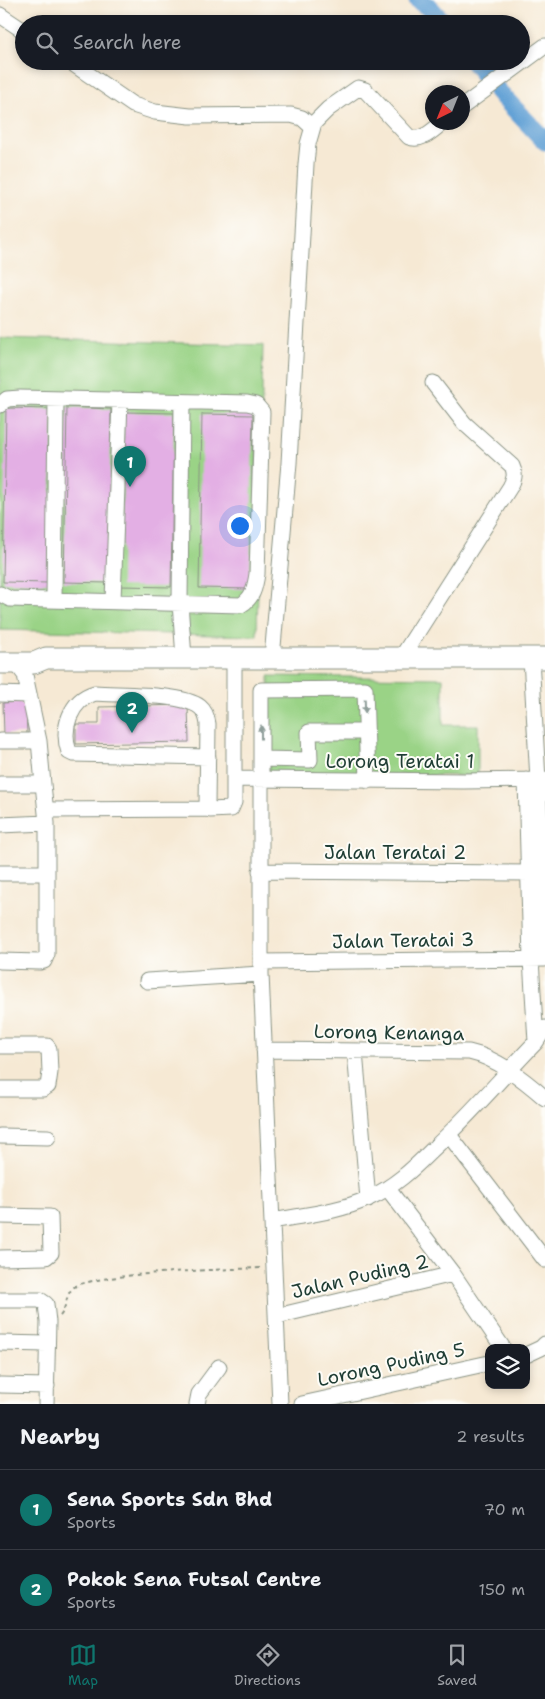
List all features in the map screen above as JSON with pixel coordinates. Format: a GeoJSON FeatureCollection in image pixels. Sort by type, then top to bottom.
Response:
{"type":"FeatureCollection","features":[{"type":"Feature","properties":{"kind":"highway"},"geometry":{"type":"LineString","coordinates":[[19,662],[184,658],[538,658]]}},
{"type":"Feature","properties":{"kind":"street"},"geometry":{"type":"LineString","coordinates":[[0,15],[15,24]]}},
{"type":"Feature","properties":{"kind":"street"},"geometry":{"type":"LineString","coordinates":[[530,57],[545,46]]}},
{"type":"Feature","properties":{"kind":"street"},"geometry":{"type":"LineString","coordinates":[[84,70],[142,109],[154,112],[190,116],[292,115],[302,118],[312,127]]}},
{"type":"Feature","properties":{"kind":"street"},"geometry":{"type":"LineString","coordinates":[[470,101],[513,70]]}},
{"type":"Feature","properties":{"kind":"street"},"geometry":{"type":"LineString","coordinates":[[272,658],[289,463],[306,164],[312,127],[328,108],[358,88],[365,90],[409,136],[420,138],[433,130]]}},
{"type":"Feature","properties":{"kind":"street"},"geometry":{"type":"LineString","coordinates":[[401,658],[510,487],[515,472],[512,466],[464,423],[433,383]]}},
{"type":"Feature","properties":{"kind":"street"},"geometry":{"type":"LineString","coordinates":[[0,405],[7,399],[252,403],[260,408],[262,412],[257,574],[255,586],[248,601],[241,605],[10,599],[0,594]]}},
{"type":"Feature","properties":{"kind":"street"},"geometry":{"type":"LineString","coordinates":[[54,600],[56,399]]}},
{"type":"Feature","properties":{"kind":"street"},"geometry":{"type":"LineString","coordinates":[[113,601],[120,400]]}},
{"type":"Feature","properties":{"kind":"street"},"geometry":{"type":"LineString","coordinates":[[182,402],[180,603],[184,658]]}},
{"type":"Feature","properties":{"kind":"street"},"geometry":{"type":"LineString","coordinates":[[0,825],[46,817],[209,809],[229,810],[232,808],[234,802],[234,658]]}},
{"type":"Feature","properties":{"kind":"street"},"geometry":{"type":"LineString","coordinates":[[536,1042],[538,959],[530,873],[537,780],[538,658]]}},
{"type":"Feature","properties":{"kind":"street"},"geometry":{"type":"LineString","coordinates":[[0,961],[40,962],[46,959],[47,873],[44,784],[39,741],[19,662]]}},
{"type":"Feature","properties":{"kind":"street"},"geometry":{"type":"LineString","coordinates":[[280,1404],[261,968],[261,690],[365,689],[368,781]]}},
{"type":"Feature","properties":{"kind":"street"},"geometry":{"type":"LineString","coordinates":[[208,757],[73,754],[69,752],[67,746],[68,716],[80,701],[95,693],[186,700],[200,707],[207,718],[208,757],[206,804],[209,809]]}},
{"type":"Feature","properties":{"kind":"street"},"geometry":{"type":"LineString","coordinates":[[0,694],[28,694]]}},
{"type":"Feature","properties":{"kind":"street"},"geometry":{"type":"LineString","coordinates":[[261,759],[310,760],[309,732],[366,732]]}},
{"type":"Feature","properties":{"kind":"street"},"geometry":{"type":"LineString","coordinates":[[0,740],[39,741]]}},
{"type":"Feature","properties":{"kind":"street","name":"Lorong Teratai 1"},"geometry":{"type":"LineString","coordinates":[[234,779],[368,781],[537,780]]}},
{"type":"Feature","properties":{"kind":"street"},"geometry":{"type":"LineString","coordinates":[[537,780],[542,815],[545,950]]}},
{"type":"Feature","properties":{"kind":"street"},"geometry":{"type":"LineString","coordinates":[[0,784],[44,784]]}},
{"type":"Feature","properties":{"kind":"street","name":"Jalan Teratai 2"},"geometry":{"type":"LineString","coordinates":[[260,871],[530,873]]}},
{"type":"Feature","properties":{"kind":"street"},"geometry":{"type":"LineString","coordinates":[[0,873],[47,873]]}},
{"type":"Feature","properties":{"kind":"street","name":"Jalan Teratai 3"},"geometry":{"type":"LineString","coordinates":[[147,981],[261,968],[538,959]]}},
{"type":"Feature","properties":{"kind":"street"},"geometry":{"type":"LineString","coordinates":[[272,1221],[334,1210],[368,1199],[388,1189],[449,1135],[536,1042],[545,1028]]}},
{"type":"Feature","properties":{"kind":"street"},"geometry":{"type":"LineString","coordinates":[[0,1046],[45,1046],[50,1049],[49,1082],[46,1088],[40,1090],[0,1089]]}},
{"type":"Feature","properties":{"kind":"street","name":"Lorong Kenanga"},"geometry":{"type":"LineString","coordinates":[[264,1050],[469,1052],[489,1059],[509,1070],[545,1098]]}},
{"type":"Feature","properties":{"kind":"street"},"geometry":{"type":"LineString","coordinates":[[355,1052],[368,1199]]}},
{"type":"Feature","properties":{"kind":"street"},"geometry":{"type":"LineString","coordinates":[[449,1135],[545,1260]]}},
{"type":"Feature","properties":{"kind":"street"},"geometry":{"type":"LineString","coordinates":[[0,1136],[48,1137]]}},
{"type":"Feature","properties":{"kind":"street"},"geometry":{"type":"LineString","coordinates":[[388,1189],[454,1274],[500,1344]]}},
{"type":"Feature","properties":{"kind":"street"},"geometry":{"type":"LineString","coordinates":[[0,1216],[46,1216],[51,1218],[51,1253],[49,1256],[0,1258]]}},
{"type":"Feature","properties":{"kind":"street","name":"Jalan Puding 2"},"geometry":{"type":"LineString","coordinates":[[277,1316],[454,1274]]}},
{"type":"Feature","properties":{"kind":"street"},"geometry":{"type":"LineString","coordinates":[[0,1300],[38,1299],[44,1301],[48,1309],[46,1404]]}},
{"type":"Feature","properties":{"kind":"street"},"geometry":{"type":"LineString","coordinates":[[0,1343],[47,1344]]}},
{"type":"Feature","properties":{"kind":"street"},"geometry":{"type":"LineString","coordinates":[[530,1353],[545,1344]]}},
{"type":"Feature","properties":{"kind":"street","name":"Lorong Puding 5"},"geometry":{"type":"LineString","coordinates":[[302,1404],[485,1364]]}},
{"type":"Feature","properties":{"kind":"street"},"geometry":{"type":"LineString","coordinates":[[197,1404],[199,1394],[219,1367]]}},
{"type":"Feature","properties":{"kind":"street"},"geometry":{"type":"LineString","coordinates":[[0,1385],[47,1386]]}},
{"type":"Feature","properties":{"kind":"path"},"geometry":{"type":"LineString","coordinates":[[48,1322],[63,1314],[69,1293],[80,1284],[155,1274],[275,1267]]}},
{"type":"Feature","properties":{"kind":"green space"},"geometry":{"type":"Polygon","coordinates":[[[0,338],[263,345],[257,636],[0,630],[0,338]]]}},
{"type":"Feature","properties":{"kind":"green space"},"geometry":{"type":"Polygon","coordinates":[[[269,676],[443,678],[443,725],[478,725],[478,776],[269,773],[269,676]]]}},
{"type":"Feature","properties":{"kind":"building"},"geometry":{"type":"Polygon","coordinates":[[[67,407],[111,409],[108,583],[64,582],[67,407]]]}},
{"type":"Feature","properties":{"kind":"building"},"geometry":{"type":"Polygon","coordinates":[[[6,408],[53,409],[49,583],[3,582],[6,408]]]}},
{"type":"Feature","properties":{"kind":"building"},"geometry":{"type":"Polygon","coordinates":[[[124,412],[174,413],[171,587],[121,586],[124,412]]]}},
{"type":"Feature","properties":{"kind":"building"},"geometry":{"type":"Polygon","coordinates":[[[202,414],[253,415],[250,589],[199,588],[202,414]]]}},
{"type":"Feature","properties":{"kind":"building"},"geometry":{"type":"Polygon","coordinates":[[[20,702],[26,707],[27,734],[4,734],[3,703],[20,702]]]}},
{"type":"Feature","properties":{"kind":"building"},"geometry":{"type":"Polygon","coordinates":[[[188,705],[189,742],[76,744],[76,724],[99,724],[99,707],[188,705]]]}},
{"type":"Feature","properties":{"kind":"waterway"},"geometry":{"type":"LineString","coordinates":[[418,0],[436,15]]}},
{"type":"Feature","properties":{"kind":"waterway"},"geometry":{"type":"LineString","coordinates":[[480,70],[503,97],[545,141]]}},
{"type":"Feature","properties":{"kind":"place","name":"Sena Sports Sdn Bhd"},"geometry":{"type":"Point","coordinates":[130,487]}},
{"type":"Feature","properties":{"kind":"place","name":"Pokok Sena Futsal Centre"},"geometry":{"type":"Point","coordinates":[132,733]}}]}
